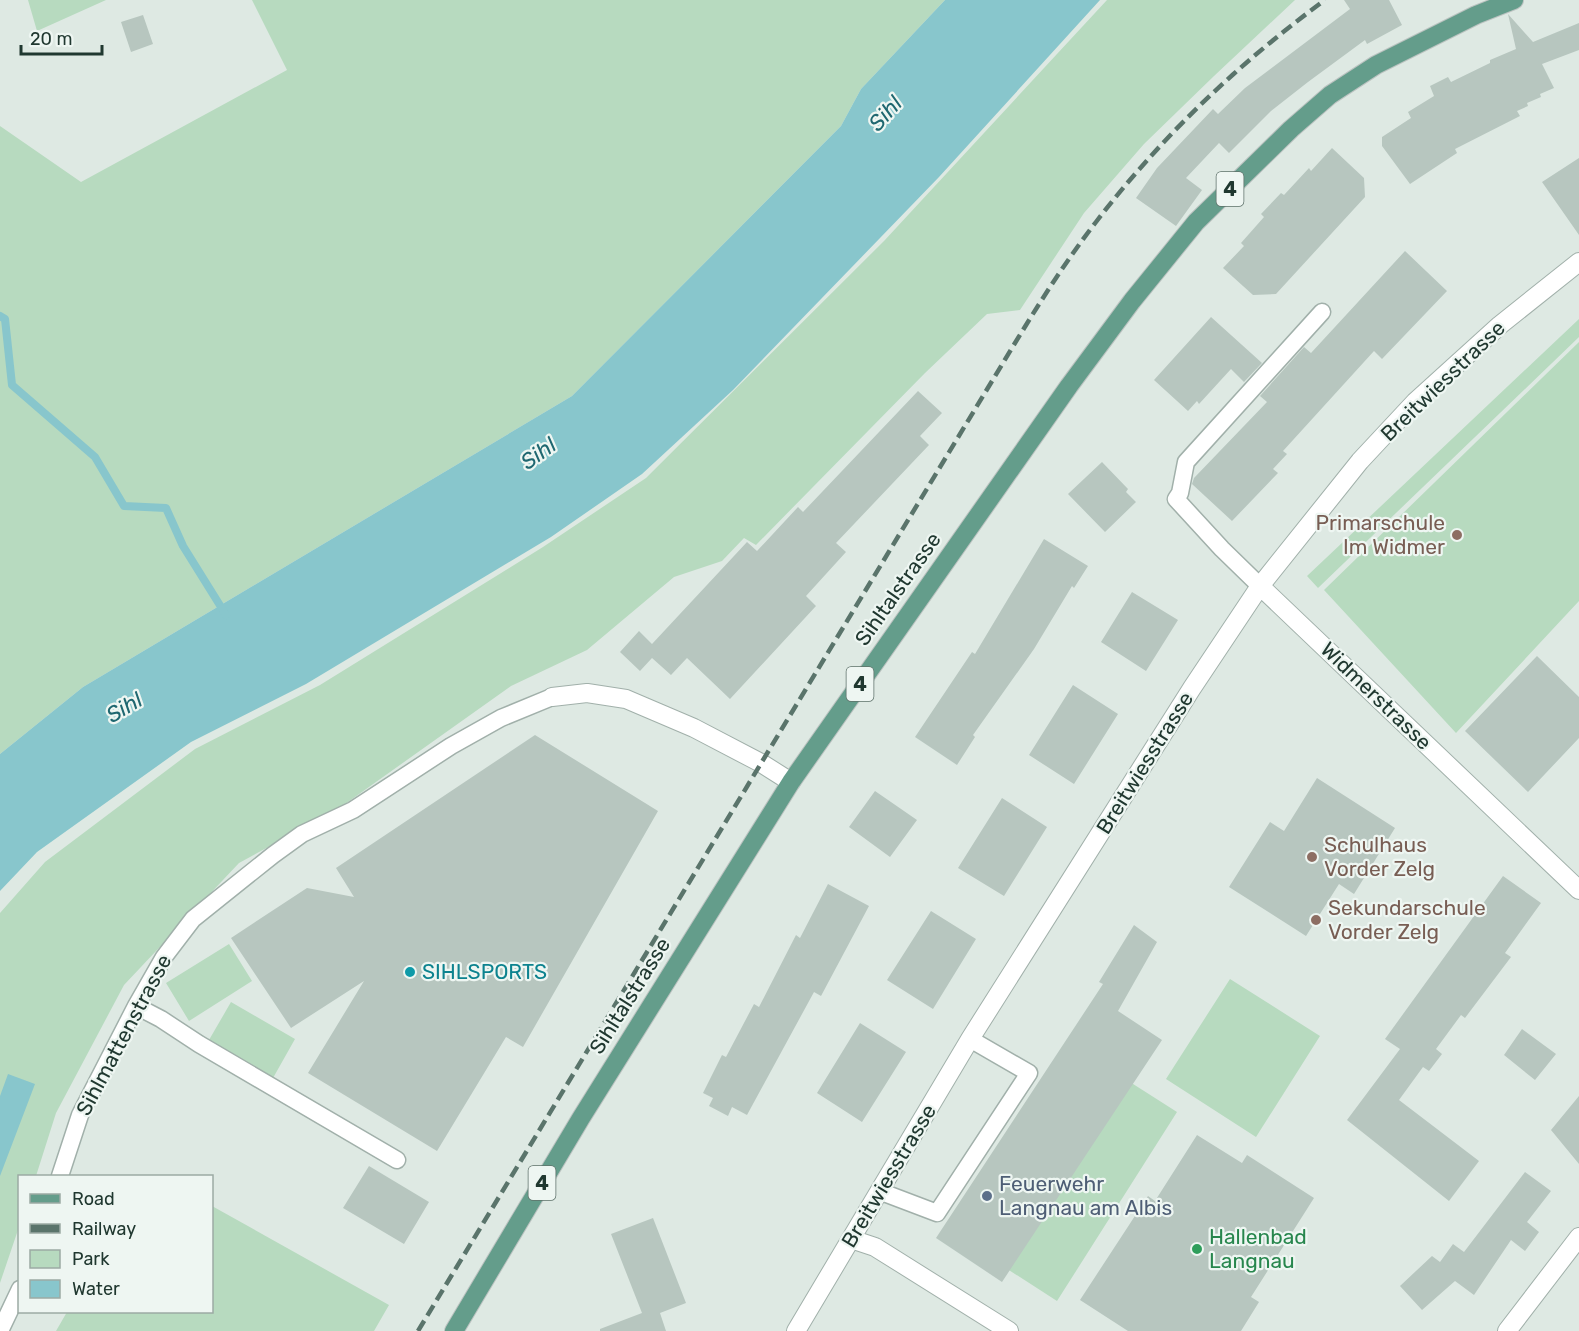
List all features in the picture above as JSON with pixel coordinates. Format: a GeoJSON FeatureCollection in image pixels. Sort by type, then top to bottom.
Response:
{"type":"FeatureCollection","features":[{"type":"Feature","properties":{"kind":"main road","name":"Sihltalstrasse"},"geometry":{"type":"LineString","coordinates":[[454,1331],[581,1118],[791,782],[1069,386],[1132,301],[1196,222],[1290,129],[1330,95],[1376,65],[1476,15],[1514,0]]}},
{"type":"Feature","properties":{"kind":"street","name":"Breitwiesstrasse"},"geometry":{"type":"LineString","coordinates":[[796,1331],[970,1039],[1186,698],[1260,586],[1360,461],[1415,402],[1500,325],[1579,262]]}},
{"type":"Feature","properties":{"kind":"street","name":"Widmerstrasse"},"geometry":{"type":"LineString","coordinates":[[1260,586],[1579,890]]}},
{"type":"Feature","properties":{"kind":"street"},"geometry":{"type":"LineString","coordinates":[[552,697],[587,693],[626,699],[694,728],[761,763],[791,782]]}},
{"type":"Feature","properties":{"kind":"street"},"geometry":{"type":"LineString","coordinates":[[1507,1331],[1579,1237]]}},
{"type":"Feature","properties":{"kind":"street"},"geometry":{"type":"LineString","coordinates":[[851,1239],[875,1247],[1008,1331]]}},
{"type":"Feature","properties":{"kind":"lane","name":"Widmerstrasse"},"geometry":{"type":"LineString","coordinates":[[1260,586],[1176,499],[1180,493],[1186,462],[1322,312]]}},
{"type":"Feature","properties":{"kind":"lane","name":"Sihlmattenstrasse"},"geometry":{"type":"LineString","coordinates":[[60,1175],[80,1115],[136,1006],[164,957],[193,919],[302,834],[353,810],[451,746],[501,718],[552,697]]}},
{"type":"Feature","properties":{"kind":"lane"},"geometry":{"type":"LineString","coordinates":[[136,1006],[162,1019],[199,1044],[397,1160]]}},
{"type":"Feature","properties":{"kind":"lane"},"geometry":{"type":"LineString","coordinates":[[879,1191],[937,1212],[1029,1073],[970,1039]]}},
{"type":"Feature","properties":{"kind":"lane"},"geometry":{"type":"LineString","coordinates":[[0,1331],[18,1293]]}},
{"type":"Feature","properties":{"kind":"green space"},"geometry":{"type":"Polygon","coordinates":[[[28,0],[106,0],[37,31],[28,0]]]}},
{"type":"Feature","properties":{"kind":"green space"},"geometry":{"type":"Polygon","coordinates":[[[252,0],[945,0],[861,89],[841,126],[572,396],[83,687],[0,754],[0,126],[81,182],[287,70],[252,0]]]}},
{"type":"Feature","properties":{"kind":"green space"},"geometry":{"type":"Polygon","coordinates":[[[1107,0],[1295,0],[1144,144],[1084,213],[1020,310],[987,314],[925,373],[756,545],[744,538],[722,561],[674,577],[587,650],[511,686],[338,809],[239,863],[124,985],[56,1113],[36,1175],[18,1175],[18,1230],[0,1283],[0,913],[45,862],[195,749],[320,685],[543,547],[646,478],[884,241],[1107,0]]]}},
{"type":"Feature","properties":{"kind":"green space"},"geometry":{"type":"Polygon","coordinates":[[[1579,319],[1579,337],[1318,588],[1307,576],[1579,319]]]}},
{"type":"Feature","properties":{"kind":"green space"},"geometry":{"type":"Polygon","coordinates":[[[1579,342],[1579,601],[1456,733],[1324,590],[1579,342]]]}},
{"type":"Feature","properties":{"kind":"green space"},"geometry":{"type":"Polygon","coordinates":[[[229,944],[252,981],[189,1021],[166,983],[229,944]]]}},
{"type":"Feature","properties":{"kind":"green space"},"geometry":{"type":"Polygon","coordinates":[[[1230,979],[1320,1036],[1256,1137],[1166,1079],[1230,979]]]}},
{"type":"Feature","properties":{"kind":"green space"},"geometry":{"type":"Polygon","coordinates":[[[231,1002],[295,1039],[273,1078],[209,1040],[231,1002]]]}},
{"type":"Feature","properties":{"kind":"green space"},"geometry":{"type":"Polygon","coordinates":[[[1075,1047],[1177,1112],[1057,1301],[956,1236],[1075,1047]]]}},
{"type":"Feature","properties":{"kind":"green space"},"geometry":{"type":"Polygon","coordinates":[[[213,1207],[389,1305],[374,1331],[56,1331],[66,1313],[213,1313],[213,1207]]]}},
{"type":"Feature","properties":{"kind":"water","name":"Sihl"},"geometry":{"type":"Polygon","coordinates":[[[945,0],[1100,0],[939,177],[733,390],[642,474],[551,537],[306,684],[191,742],[37,852],[0,891],[0,754],[83,687],[572,396],[841,126],[861,89],[945,0]]]}},
{"type":"Feature","properties":{"kind":"water"},"geometry":{"type":"Polygon","coordinates":[[[8,1074],[35,1084],[0,1176],[0,1096],[8,1074]]]}},
{"type":"Feature","properties":{"kind":"building"},"geometry":{"type":"Polygon","coordinates":[[[1344,0],[1389,0],[1402,25],[1367,44],[1365,40],[1308,82],[1271,111],[1229,153],[1219,143],[1186,178],[1202,190],[1176,226],[1136,198],[1157,168],[1213,109],[1218,114],[1245,88],[1350,9],[1344,0]]]}},
{"type":"Feature","properties":{"kind":"building"},"geometry":{"type":"Polygon","coordinates":[[[1508,14],[1533,42],[1579,23],[1579,50],[1542,64],[1554,88],[1540,94],[1541,97],[1527,103],[1528,106],[1517,111],[1520,116],[1455,149],[1457,153],[1410,184],[1382,146],[1382,137],[1411,118],[1408,112],[1434,96],[1430,86],[1448,77],[1451,82],[1490,63],[1490,60],[1516,49],[1508,14]]]}},
{"type":"Feature","properties":{"kind":"building"},"geometry":{"type":"Polygon","coordinates":[[[143,15],[153,44],[131,52],[121,22],[143,15]]]}},
{"type":"Feature","properties":{"kind":"building"},"geometry":{"type":"Polygon","coordinates":[[[1332,148],[1364,178],[1365,197],[1276,294],[1253,295],[1223,268],[1244,246],[1241,243],[1264,217],[1261,214],[1281,193],[1284,195],[1309,168],[1311,171],[1332,148]]]}},
{"type":"Feature","properties":{"kind":"building"},"geometry":{"type":"Polygon","coordinates":[[[1579,158],[1579,235],[1542,182],[1579,158]]]}},
{"type":"Feature","properties":{"kind":"building"},"geometry":{"type":"Polygon","coordinates":[[[1405,251],[1447,291],[1382,359],[1374,351],[1283,451],[1287,454],[1273,469],[1278,473],[1232,521],[1192,484],[1194,478],[1267,402],[1260,396],[1304,347],[1311,353],[1405,251]]]}},
{"type":"Feature","properties":{"kind":"building"},"geometry":{"type":"Polygon","coordinates":[[[1211,317],[1262,363],[1244,382],[1231,369],[1199,404],[1197,401],[1188,411],[1154,380],[1211,317]]]}},
{"type":"Feature","properties":{"kind":"building"},"geometry":{"type":"Polygon","coordinates":[[[918,391],[942,413],[920,436],[929,445],[836,543],[846,552],[806,596],[816,606],[730,699],[687,658],[671,675],[652,658],[640,671],[620,652],[639,631],[652,644],[747,542],[757,551],[798,507],[803,512],[918,391]]]}},
{"type":"Feature","properties":{"kind":"building"},"geometry":{"type":"Polygon","coordinates":[[[1102,462],[1128,489],[1126,492],[1136,502],[1105,532],[1068,494],[1102,462]]]}},
{"type":"Feature","properties":{"kind":"building"},"geometry":{"type":"Polygon","coordinates":[[[1044,539],[1088,566],[1074,588],[1072,586],[1034,649],[973,735],[975,737],[957,765],[915,737],[972,652],[975,654],[1044,539]]]}},
{"type":"Feature","properties":{"kind":"building"},"geometry":{"type":"Polygon","coordinates":[[[1132,592],[1178,620],[1146,671],[1101,642],[1132,592]]]}},
{"type":"Feature","properties":{"kind":"building"},"geometry":{"type":"Polygon","coordinates":[[[1537,656],[1579,697],[1579,738],[1528,792],[1465,731],[1537,656]]]}},
{"type":"Feature","properties":{"kind":"building"},"geometry":{"type":"Polygon","coordinates":[[[1073,685],[1118,714],[1074,784],[1029,755],[1073,685]]]}},
{"type":"Feature","properties":{"kind":"building","name":"SIHLSPORTS"},"geometry":{"type":"Polygon","coordinates":[[[535,735],[658,811],[523,1047],[506,1037],[437,1151],[308,1073],[364,981],[291,1028],[231,938],[307,888],[354,897],[336,868],[535,735]]]}},
{"type":"Feature","properties":{"kind":"building","name":"Schulhaus Vorder Zelg"},"geometry":{"type":"Polygon","coordinates":[[[1317,778],[1395,828],[1354,894],[1339,884],[1306,936],[1229,887],[1270,822],[1284,831],[1317,778]]]}},
{"type":"Feature","properties":{"kind":"building"},"geometry":{"type":"Polygon","coordinates":[[[875,791],[917,820],[890,857],[849,827],[875,791]]]}},
{"type":"Feature","properties":{"kind":"building"},"geometry":{"type":"Polygon","coordinates":[[[1002,798],[1047,827],[1004,896],[958,868],[1002,798]]]}},
{"type":"Feature","properties":{"kind":"building"},"geometry":{"type":"Polygon","coordinates":[[[1503,876],[1541,903],[1505,953],[1511,957],[1465,1018],[1461,1015],[1436,1049],[1442,1054],[1429,1071],[1423,1067],[1399,1100],[1479,1161],[1449,1201],[1347,1120],[1400,1049],[1385,1039],[1503,876]]]}},
{"type":"Feature","properties":{"kind":"building"},"geometry":{"type":"Polygon","coordinates":[[[828,884],[869,906],[821,996],[814,992],[747,1115],[732,1107],[728,1116],[709,1106],[713,1098],[703,1093],[722,1055],[726,1057],[754,1004],[759,1007],[796,935],[800,938],[828,884]]]}},
{"type":"Feature","properties":{"kind":"building"},"geometry":{"type":"Polygon","coordinates":[[[931,911],[976,939],[933,1009],[887,980],[931,911]]]}},
{"type":"Feature","properties":{"kind":"building"},"geometry":{"type":"Polygon","coordinates":[[[1134,925],[1157,942],[1118,1011],[1162,1040],[1002,1282],[936,1238],[1103,984],[1099,982],[1134,925]]]}},
{"type":"Feature","properties":{"kind":"building"},"geometry":{"type":"Polygon","coordinates":[[[860,1023],[906,1052],[862,1122],[817,1093],[860,1023]]]}},
{"type":"Feature","properties":{"kind":"building"},"geometry":{"type":"Polygon","coordinates":[[[1522,1029],[1556,1054],[1535,1080],[1504,1055],[1522,1029]]]}},
{"type":"Feature","properties":{"kind":"building"},"geometry":{"type":"Polygon","coordinates":[[[1579,1096],[1579,1164],[1551,1130],[1579,1096]]]}},
{"type":"Feature","properties":{"kind":"building","name":"Hallenbad Langnau"},"geometry":{"type":"Polygon","coordinates":[[[1197,1135],[1242,1163],[1247,1155],[1314,1198],[1251,1297],[1259,1302],[1241,1331],[1128,1331],[1080,1300],[1148,1196],[1155,1201],[1197,1135]]]}},
{"type":"Feature","properties":{"kind":"building"},"geometry":{"type":"Polygon","coordinates":[[[369,1166],[429,1202],[404,1244],[343,1208],[369,1166]]]}},
{"type":"Feature","properties":{"kind":"building"},"geometry":{"type":"Polygon","coordinates":[[[1525,1172],[1551,1191],[1527,1222],[1539,1232],[1525,1251],[1511,1240],[1474,1295],[1455,1281],[1422,1310],[1400,1286],[1432,1256],[1440,1262],[1453,1244],[1464,1252],[1525,1172]]]}},
{"type":"Feature","properties":{"kind":"building"},"geometry":{"type":"Polygon","coordinates":[[[653,1218],[686,1303],[660,1313],[666,1331],[600,1331],[600,1329],[642,1313],[611,1234],[653,1218]]]}},
{"type":"Feature","properties":{"kind":"waterway"},"geometry":{"type":"LineString","coordinates":[[0,316],[5,319],[12,385],[95,457],[124,506],[166,508],[183,546],[226,615]]}},
{"type":"Feature","properties":{"kind":"railway"},"geometry":{"type":"LineString","coordinates":[[418,1331],[1012,348],[1063,268],[1121,191],[1174,131],[1262,49],[1325,0]]}},
{"type":"Feature","properties":{"kind":"place","name":"Primarschule Im Widmer"},"geometry":{"type":"Point","coordinates":[1457,535]}},
{"type":"Feature","properties":{"kind":"place","name":"Schulhaus Vorder Zelg"},"geometry":{"type":"Point","coordinates":[1312,857]}},
{"type":"Feature","properties":{"kind":"place","name":"Sekundarschule Vorder Zelg"},"geometry":{"type":"Point","coordinates":[1316,920]}},
{"type":"Feature","properties":{"kind":"place","name":"SIHLSPORTS"},"geometry":{"type":"Point","coordinates":[410,972]}},
{"type":"Feature","properties":{"kind":"place","name":"Feuerwehr Langnau am Albis"},"geometry":{"type":"Point","coordinates":[987,1196]}},
{"type":"Feature","properties":{"kind":"place","name":"Hallenbad Langnau"},"geometry":{"type":"Point","coordinates":[1197,1249]}}]}
